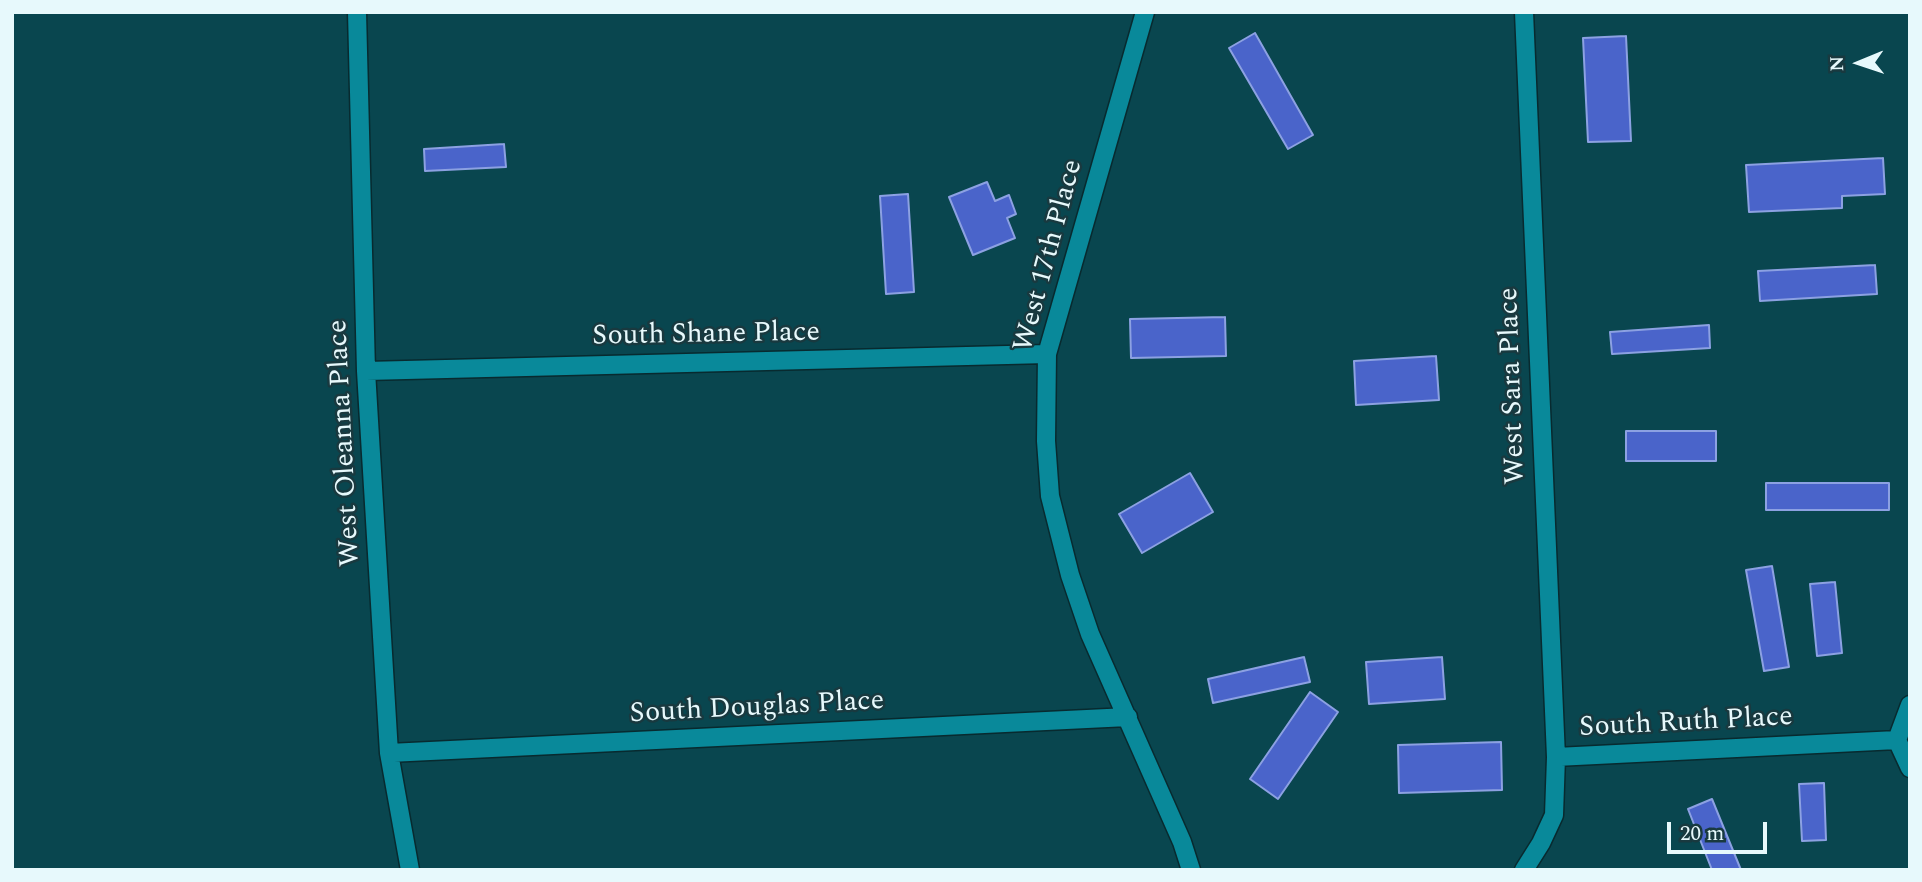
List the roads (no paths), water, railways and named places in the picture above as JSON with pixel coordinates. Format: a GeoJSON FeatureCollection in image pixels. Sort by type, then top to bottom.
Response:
{"type":"FeatureCollection","features":[{"type":"Feature","properties":{"kind":"street","name":"West Oleanna Place"},"geometry":{"type":"LineString","coordinates":[[358,12],[366,371],[389,753],[410,870]]}},
{"type":"Feature","properties":{"kind":"street","name":"West 17th Place"},"geometry":{"type":"LineString","coordinates":[[1145,12],[1048,354],[1046,441],[1050,496],[1070,575],[1090,634],[1182,842],[1191,870]]}},
{"type":"Feature","properties":{"kind":"street","name":"West Sara Place"},"geometry":{"type":"LineString","coordinates":[[1524,12],[1556,757]]}},
{"type":"Feature","properties":{"kind":"street","name":"South Shane Place"},"geometry":{"type":"LineString","coordinates":[[366,371],[1048,354]]}},
{"type":"Feature","properties":{"kind":"street"},"geometry":{"type":"LineString","coordinates":[[1910,705],[1897,740],[1910,768]]}},
{"type":"Feature","properties":{"kind":"street","name":"South Douglas Place"},"geometry":{"type":"LineString","coordinates":[[389,753],[1128,717]]}},
{"type":"Feature","properties":{"kind":"street","name":"South Ruth Place"},"geometry":{"type":"LineString","coordinates":[[1524,870],[1541,843],[1553,816],[1556,757],[1897,740]]}}]}
